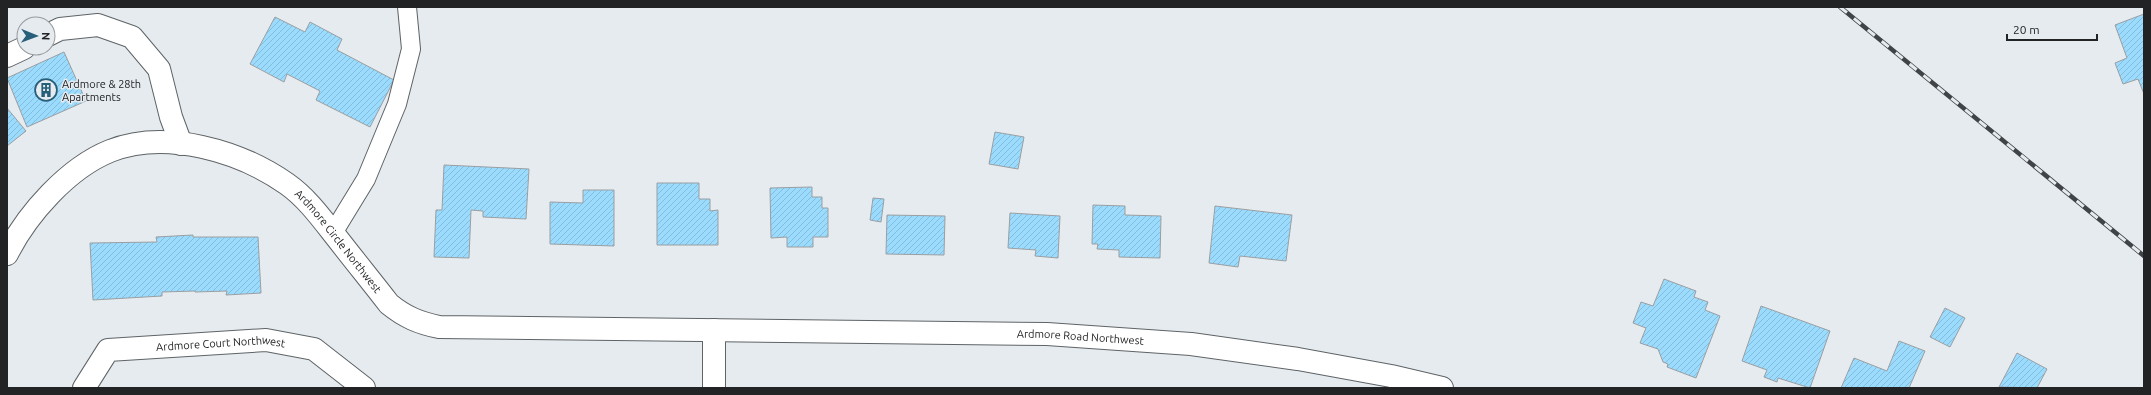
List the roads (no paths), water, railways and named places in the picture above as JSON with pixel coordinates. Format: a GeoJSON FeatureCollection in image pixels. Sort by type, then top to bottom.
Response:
{"type":"FeatureCollection","features":[{"type":"Feature","properties":{"kind":"street"},"geometry":{"type":"LineString","coordinates":[[56,31],[60,29],[98,25],[132,37],[158,69],[171,117],[181,144]]}},
{"type":"Feature","properties":{"kind":"street","name":"Ardmore Circle Northwest"},"geometry":{"type":"LineString","coordinates":[[7,254],[16,235],[36,209],[76,171],[110,151],[150,142],[181,144],[199,146],[248,160],[288,185],[315,211],[390,304],[404,316],[421,324],[439,327],[714,330]]}},
{"type":"Feature","properties":{"kind":"street"},"geometry":{"type":"LineString","coordinates":[[714,330],[714,388]]}},
{"type":"Feature","properties":{"kind":"street","name":"Ardmore Road Northwest"},"geometry":{"type":"LineString","coordinates":[[714,330],[1047,334],[1191,344],[1298,359],[1391,376],[1442,388]]}},
{"type":"Feature","properties":{"kind":"street","name":"Ardmore Court Northwest"},"geometry":{"type":"LineString","coordinates":[[84,388],[108,350],[266,340],[314,349],[364,388]]}},
{"type":"Feature","properties":{"kind":"lane"},"geometry":{"type":"LineString","coordinates":[[333,233],[366,179],[397,104],[411,49],[406,7]]}},
{"type":"Feature","properties":{"kind":"railway"},"geometry":{"type":"LineString","coordinates":[[1840,7],[2144,256]]}},
{"type":"Feature","properties":{"kind":"place","name":"Ardmore & 28th Apartments"},"geometry":{"type":"Point","coordinates":[46,90]}}]}
